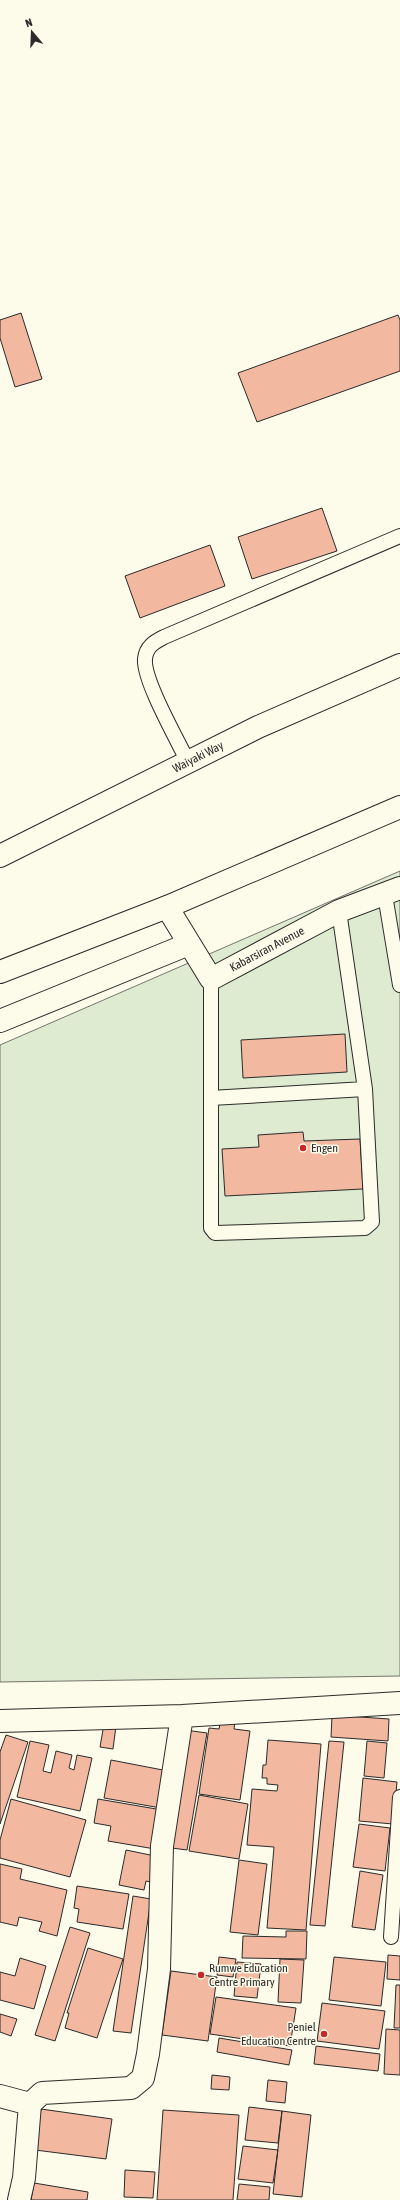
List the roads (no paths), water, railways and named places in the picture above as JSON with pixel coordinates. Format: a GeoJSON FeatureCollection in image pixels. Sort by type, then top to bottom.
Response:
{"type":"FeatureCollection","features":[{"type":"Feature","properties":{"kind":"main road","name":"Waiyaki Way"},"geometry":{"type":"LineString","coordinates":[[0,856],[258,727],[400,665]]}},
{"type":"Feature","properties":{"kind":"main road"},"geometry":{"type":"LineString","coordinates":[[0,972],[167,907],[400,807]]}},
{"type":"Feature","properties":{"kind":"main road","name":"Kabarsiran Avenue"},"geometry":{"type":"LineString","coordinates":[[211,979],[339,911],[393,892]]}},
{"type":"Feature","properties":{"kind":"main road"},"geometry":{"type":"LineString","coordinates":[[167,907],[211,979]]}},
{"type":"Feature","properties":{"kind":"main road"},"geometry":{"type":"LineString","coordinates":[[0,1022],[190,944]]}},
{"type":"Feature","properties":{"kind":"main road"},"geometry":{"type":"LineString","coordinates":[[0,1721],[182,1716],[400,1703]]}},
{"type":"Feature","properties":{"kind":"main road"},"geometry":{"type":"LineString","coordinates":[[19,2200],[24,2178],[30,2104],[42,2093],[131,2088],[143,2078],[148,2054],[159,1969],[162,1846],[182,1716]]}},
{"type":"Feature","properties":{"kind":"main road"},"geometry":{"type":"LineString","coordinates":[[0,2096],[30,2104]]}},
{"type":"Feature","properties":{"kind":"lane"},"geometry":{"type":"LineString","coordinates":[[188,762],[150,683],[144,660],[148,648],[164,637],[400,536]]}},
{"type":"Feature","properties":{"kind":"lane"},"geometry":{"type":"LineString","coordinates":[[393,892],[400,985]]}},
{"type":"Feature","properties":{"kind":"lane"},"geometry":{"type":"LineString","coordinates":[[211,979],[211,1228],[215,1233],[365,1228],[372,1222],[365,1089],[339,911]]}},
{"type":"Feature","properties":{"kind":"lane"},"geometry":{"type":"LineString","coordinates":[[211,1098],[365,1089]]}},
{"type":"Feature","properties":{"kind":"lane"},"geometry":{"type":"LineString","coordinates":[[390,1937],[400,1797]]}},
{"type":"Feature","properties":{"kind":"place","name":"Engen"},"geometry":{"type":"Point","coordinates":[303,1148]}},
{"type":"Feature","properties":{"kind":"place","name":"Rumwe Education Centre Primary"},"geometry":{"type":"Point","coordinates":[201,1975]}},
{"type":"Feature","properties":{"kind":"place","name":"Peniel Education Centre"},"geometry":{"type":"Point","coordinates":[324,2034]}}]}
